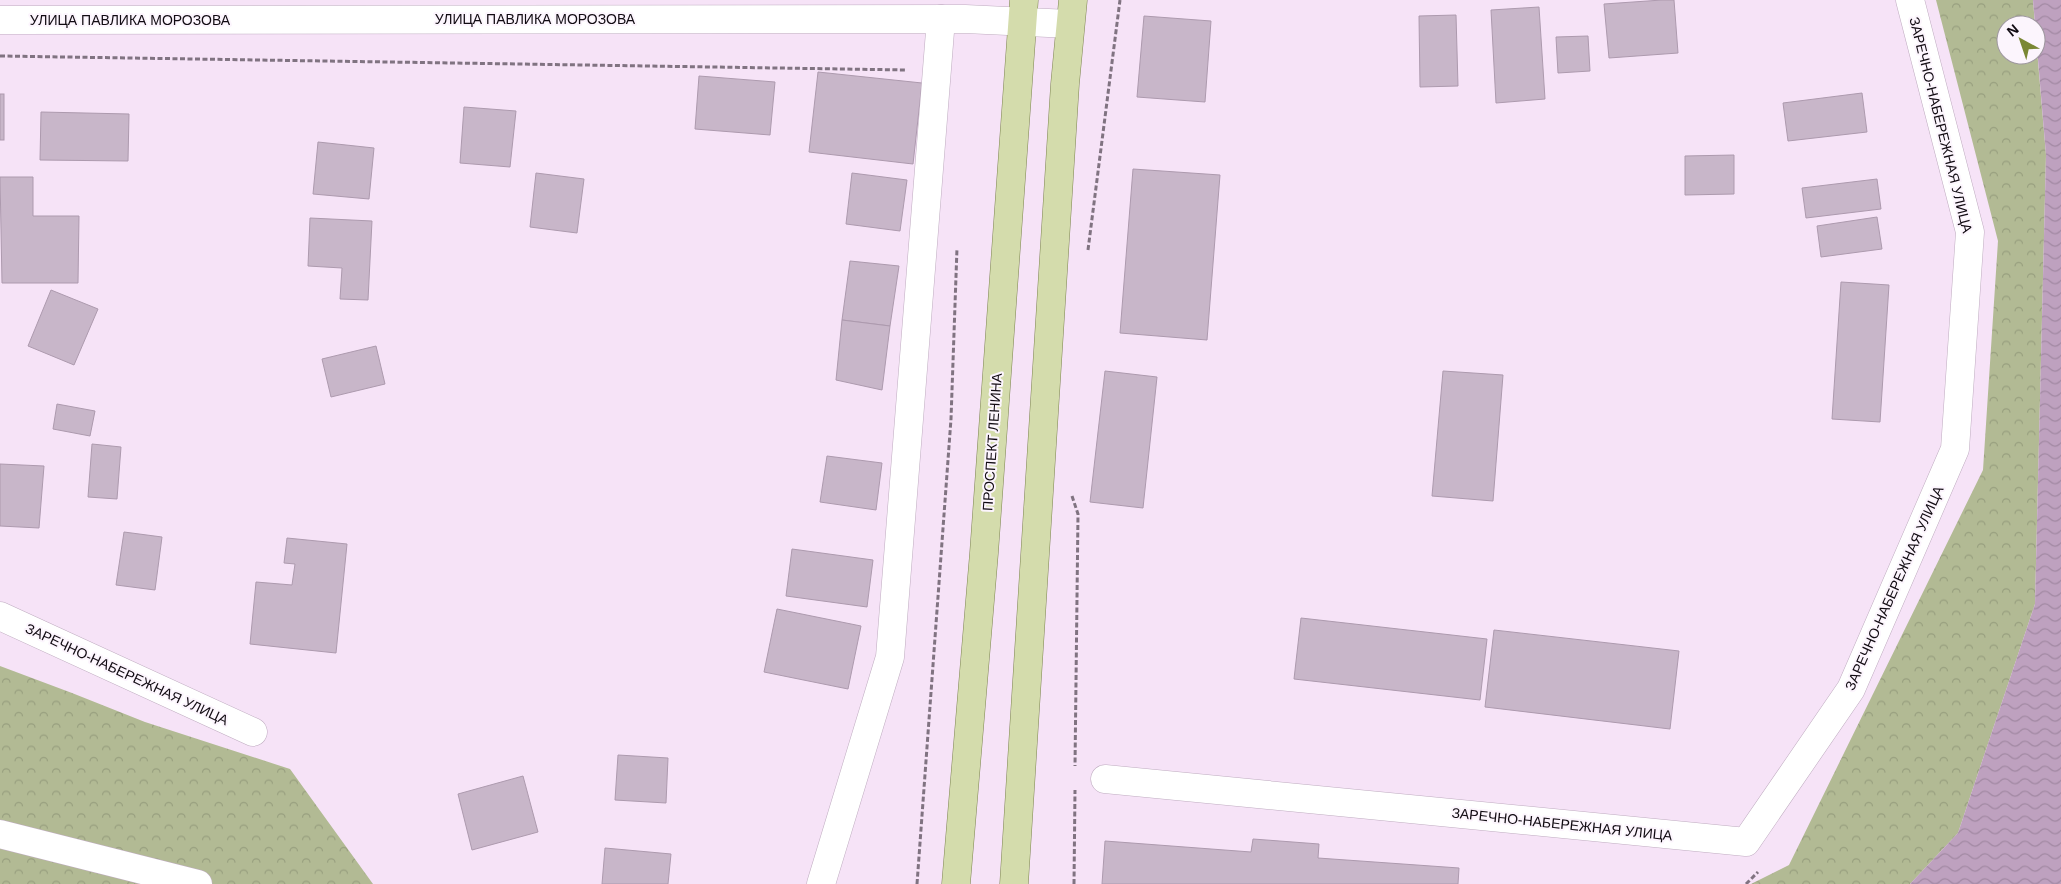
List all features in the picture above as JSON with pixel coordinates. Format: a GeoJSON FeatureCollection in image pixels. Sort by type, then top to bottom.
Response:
{"type":"FeatureCollection","features":[{"type":"Feature","properties":{"kind":"main road","name":"ПРОСПЕКТ ЛЕНИНА"},"geometry":{"type":"LineString","coordinates":[[956,884],[984,553],[1023,11]]}},
{"type":"Feature","properties":{"kind":"main road"},"geometry":{"type":"LineString","coordinates":[[1014,884],[1064,94],[1071,12]]}},
{"type":"Feature","properties":{"kind":"street","name":"ЗАРЕЧНО-НАБЕРЕЖНАЯ УЛИЦА"},"geometry":{"type":"LineString","coordinates":[[1106,779],[1746,842],[1851,689],[1955,450],[1970,232],[1910,0]]}},
{"type":"Feature","properties":{"kind":"street","name":"УЛИЦА ПАВЛИКА МОРОЗОВА"},"geometry":{"type":"LineString","coordinates":[[0,20],[941,19],[1023,11],[1071,12]]}},
{"type":"Feature","properties":{"kind":"street"},"geometry":{"type":"LineString","coordinates":[[821,884],[890,657],[941,19]]}},
{"type":"Feature","properties":{"kind":"street","name":"ЗАРЕЧНО-НАБЕРЕЖНАЯ УЛИЦА"},"geometry":{"type":"LineString","coordinates":[[0,616],[253,732]]}},
{"type":"Feature","properties":{"kind":"street"},"geometry":{"type":"LineString","coordinates":[[0,834],[198,884]]}},
{"type":"Feature","properties":{"kind":"path"},"geometry":{"type":"LineString","coordinates":[[0,56],[938,71]]}},
{"type":"Feature","properties":{"kind":"path"},"geometry":{"type":"LineString","coordinates":[[916,883],[951,418]]}},
{"type":"Feature","properties":{"kind":"path"},"geometry":{"type":"LineString","coordinates":[[1069,488],[1078,514],[1075,774]]}},
{"type":"Feature","properties":{"kind":"path"},"geometry":{"type":"LineString","coordinates":[[1074,884],[1075,784]]}},
{"type":"Feature","properties":{"kind":"green space"},"geometry":{"type":"Polygon","coordinates":[[[1936,0],[2033,0],[2034,15],[1996,15],[1996,65],[2038,65],[2046,155],[2035,604],[1958,833],[1910,884],[1751,884],[1789,865],[1983,470],[1998,241],[1936,0]]]}},
{"type":"Feature","properties":{"kind":"green space"},"geometry":{"type":"Polygon","coordinates":[[[0,666],[145,722],[290,769],[373,884],[0,884],[0,666]]]}},
{"type":"Feature","properties":{"kind":"water"},"geometry":{"type":"Polygon","coordinates":[[[2033,0],[2061,0],[2061,884],[1910,884],[1958,833],[2035,604],[2046,155],[2038,65],[2046,65],[2046,15],[2034,15],[2033,0]]]}},
{"type":"Feature","properties":{"kind":"building"},"geometry":{"type":"Polygon","coordinates":[[[1674,0],[1678,53],[1609,58],[1604,4],[1674,0]]]}},
{"type":"Feature","properties":{"kind":"building"},"geometry":{"type":"Polygon","coordinates":[[[1539,7],[1545,99],[1496,103],[1491,10],[1539,7]]]}},
{"type":"Feature","properties":{"kind":"building"},"geometry":{"type":"Polygon","coordinates":[[[1456,15],[1458,86],[1420,87],[1419,16],[1456,15]]]}},
{"type":"Feature","properties":{"kind":"building"},"geometry":{"type":"Polygon","coordinates":[[[1144,16],[1211,21],[1205,102],[1137,97],[1144,16]]]}},
{"type":"Feature","properties":{"kind":"building"},"geometry":{"type":"Polygon","coordinates":[[[1588,36],[1590,71],[1558,73],[1556,37],[1588,36]]]}},
{"type":"Feature","properties":{"kind":"building"},"geometry":{"type":"Polygon","coordinates":[[[818,72],[922,83],[913,164],[809,152],[818,72]]]}},
{"type":"Feature","properties":{"kind":"building"},"geometry":{"type":"Polygon","coordinates":[[[699,76],[775,82],[770,135],[695,129],[699,76]]]}},
{"type":"Feature","properties":{"kind":"building"},"geometry":{"type":"Polygon","coordinates":[[[1862,93],[1867,132],[1788,141],[1783,103],[1862,93]]]}},
{"type":"Feature","properties":{"kind":"building"},"geometry":{"type":"Polygon","coordinates":[[[0,94],[4,94],[4,140],[0,140],[0,94]]]}},
{"type":"Feature","properties":{"kind":"building"},"geometry":{"type":"Polygon","coordinates":[[[464,107],[516,111],[510,167],[460,163],[464,107]]]}},
{"type":"Feature","properties":{"kind":"building"},"geometry":{"type":"Polygon","coordinates":[[[41,112],[129,114],[128,161],[40,160],[41,112]]]}},
{"type":"Feature","properties":{"kind":"building"},"geometry":{"type":"Polygon","coordinates":[[[318,142],[374,148],[369,199],[313,194],[318,142]]]}},
{"type":"Feature","properties":{"kind":"building"},"geometry":{"type":"Polygon","coordinates":[[[1734,155],[1734,194],[1685,195],[1685,156],[1734,155]]]}},
{"type":"Feature","properties":{"kind":"building"},"geometry":{"type":"Polygon","coordinates":[[[1133,169],[1220,175],[1207,340],[1120,333],[1133,169]]]}},
{"type":"Feature","properties":{"kind":"building"},"geometry":{"type":"Polygon","coordinates":[[[536,173],[584,179],[577,233],[530,227],[536,173]]]}},
{"type":"Feature","properties":{"kind":"building"},"geometry":{"type":"Polygon","coordinates":[[[852,173],[907,180],[900,231],[846,224],[852,173]]]}},
{"type":"Feature","properties":{"kind":"building"},"geometry":{"type":"Polygon","coordinates":[[[0,177],[33,177],[33,216],[79,216],[78,283],[2,283],[0,177]]]}},
{"type":"Feature","properties":{"kind":"building"},"geometry":{"type":"Polygon","coordinates":[[[1877,179],[1881,209],[1806,218],[1802,188],[1877,179]]]}},
{"type":"Feature","properties":{"kind":"building"},"geometry":{"type":"Polygon","coordinates":[[[1877,217],[1882,249],[1821,257],[1817,226],[1877,217]]]}},
{"type":"Feature","properties":{"kind":"building"},"geometry":{"type":"Polygon","coordinates":[[[310,218],[372,221],[368,300],[340,299],[342,268],[308,266],[310,218]]]}},
{"type":"Feature","properties":{"kind":"building"},"geometry":{"type":"Polygon","coordinates":[[[850,261],[899,266],[890,326],[842,320],[850,261]]]}},
{"type":"Feature","properties":{"kind":"building"},"geometry":{"type":"Polygon","coordinates":[[[1841,282],[1889,285],[1880,422],[1832,419],[1841,282]]]}},
{"type":"Feature","properties":{"kind":"building"},"geometry":{"type":"Polygon","coordinates":[[[51,290],[98,309],[74,365],[28,346],[51,290]]]}},
{"type":"Feature","properties":{"kind":"building"},"geometry":{"type":"Polygon","coordinates":[[[842,320],[890,326],[882,390],[836,380],[842,320]]]}},
{"type":"Feature","properties":{"kind":"building"},"geometry":{"type":"Polygon","coordinates":[[[376,346],[385,384],[331,397],[322,359],[376,346]]]}},
{"type":"Feature","properties":{"kind":"building"},"geometry":{"type":"Polygon","coordinates":[[[1105,371],[1157,377],[1143,508],[1090,502],[1105,371]]]}},
{"type":"Feature","properties":{"kind":"building"},"geometry":{"type":"Polygon","coordinates":[[[1443,371],[1503,375],[1493,501],[1432,496],[1443,371]]]}},
{"type":"Feature","properties":{"kind":"building"},"geometry":{"type":"Polygon","coordinates":[[[57,404],[95,411],[90,436],[53,429],[57,404]]]}},
{"type":"Feature","properties":{"kind":"building"},"geometry":{"type":"Polygon","coordinates":[[[92,444],[121,447],[117,499],[88,497],[92,444]]]}},
{"type":"Feature","properties":{"kind":"building"},"geometry":{"type":"Polygon","coordinates":[[[827,456],[882,463],[876,510],[820,502],[827,456]]]}},
{"type":"Feature","properties":{"kind":"building"},"geometry":{"type":"Polygon","coordinates":[[[0,464],[44,466],[39,528],[0,526],[0,464]]]}},
{"type":"Feature","properties":{"kind":"building"},"geometry":{"type":"Polygon","coordinates":[[[124,532],[162,537],[155,590],[116,585],[124,532]]]}},
{"type":"Feature","properties":{"kind":"building"},"geometry":{"type":"Polygon","coordinates":[[[287,538],[347,544],[336,653],[250,644],[256,582],[292,585],[295,564],[284,563],[287,538]]]}},
{"type":"Feature","properties":{"kind":"building"},"geometry":{"type":"Polygon","coordinates":[[[792,549],[873,560],[867,607],[786,596],[792,549]]]}},
{"type":"Feature","properties":{"kind":"building"},"geometry":{"type":"Polygon","coordinates":[[[777,609],[861,626],[848,689],[764,672],[777,609]]]}},
{"type":"Feature","properties":{"kind":"building"},"geometry":{"type":"Polygon","coordinates":[[[1301,618],[1487,639],[1480,700],[1294,679],[1301,618]]]}},
{"type":"Feature","properties":{"kind":"building"},"geometry":{"type":"Polygon","coordinates":[[[1494,630],[1679,651],[1670,729],[1485,707],[1494,630]]]}},
{"type":"Feature","properties":{"kind":"building"},"geometry":{"type":"Polygon","coordinates":[[[618,755],[668,758],[666,803],[615,800],[618,755]]]}},
{"type":"Feature","properties":{"kind":"building"},"geometry":{"type":"Polygon","coordinates":[[[523,776],[538,832],[472,850],[458,794],[523,776]]]}},
{"type":"Feature","properties":{"kind":"building"},"geometry":{"type":"Polygon","coordinates":[[[1253,839],[1319,844],[1318,858],[1459,868],[1458,884],[1102,884],[1105,841],[1251,852],[1253,839]]]}},
{"type":"Feature","properties":{"kind":"building"},"geometry":{"type":"Polygon","coordinates":[[[605,848],[671,854],[668,884],[602,884],[605,848]]]}}]}
